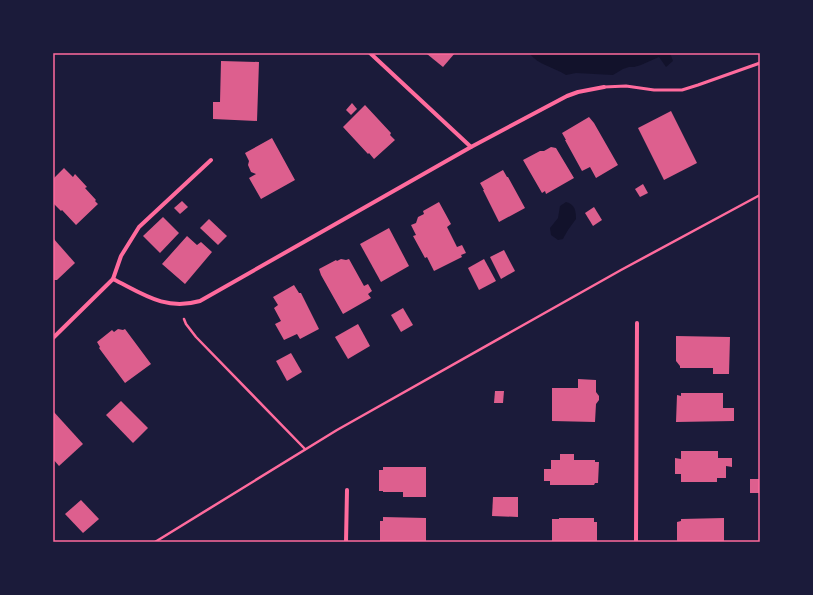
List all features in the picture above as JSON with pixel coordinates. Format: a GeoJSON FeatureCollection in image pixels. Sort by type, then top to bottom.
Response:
{"type":"FeatureCollection","features":[{"type":"Feature","properties":{"kind":"street"},"geometry":{"type":"LineString","coordinates":[[370,53],[471,147]]}},
{"type":"Feature","properties":{"kind":"street"},"geometry":{"type":"LineString","coordinates":[[113,279],[153,299],[168,304],[181,305],[200,301],[471,147],[567,96],[578,92],[604,87]]}},
{"type":"Feature","properties":{"kind":"street"},"geometry":{"type":"LineString","coordinates":[[53,338],[113,279],[121,256],[139,227],[211,160]]}},
{"type":"Feature","properties":{"kind":"street"},"geometry":{"type":"LineString","coordinates":[[636,542],[637,323]]}},
{"type":"Feature","properties":{"kind":"street"},"geometry":{"type":"LineString","coordinates":[[346,542],[347,490]]}},
{"type":"Feature","properties":{"kind":"lane"},"geometry":{"type":"LineString","coordinates":[[604,87],[626,86],[654,90],[682,90],[760,63]]}},
{"type":"Feature","properties":{"kind":"path"},"geometry":{"type":"LineString","coordinates":[[155,542],[305,449],[621,270],[760,195]]}},
{"type":"Feature","properties":{"kind":"path"},"geometry":{"type":"LineString","coordinates":[[181,305],[186,324],[191,330],[305,449]]}},
{"type":"Feature","properties":{"kind":"shaded area"},"geometry":{"type":"Polygon","coordinates":[[[529,53],[670,53],[673,61],[666,67],[659,57],[641,65],[623,69],[613,75],[576,73],[566,75],[541,63],[529,53]]]}},
{"type":"Feature","properties":{"kind":"shaded area"},"geometry":{"type":"Polygon","coordinates":[[[566,202],[571,204],[574,208],[576,219],[563,239],[558,240],[551,235],[550,228],[558,218],[560,206],[566,202]]]}},
{"type":"Feature","properties":{"kind":"building"},"geometry":{"type":"Polygon","coordinates":[[[455,53],[443,67],[427,54],[455,53]]]}},
{"type":"Feature","properties":{"kind":"building"},"geometry":{"type":"Polygon","coordinates":[[[221,61],[259,62],[257,121],[213,119],[213,102],[220,102],[221,61]]]}},
{"type":"Feature","properties":{"kind":"building"},"geometry":{"type":"Polygon","coordinates":[[[352,103],[357,109],[351,115],[346,110],[352,103]]]}},
{"type":"Feature","properties":{"kind":"building"},"geometry":{"type":"Polygon","coordinates":[[[365,105],[391,133],[390,135],[395,140],[374,159],[343,127],[365,105]]]}},
{"type":"Feature","properties":{"kind":"building"},"geometry":{"type":"Polygon","coordinates":[[[671,111],[697,163],[664,180],[638,128],[671,111]]]}},
{"type":"Feature","properties":{"kind":"building"},"geometry":{"type":"Polygon","coordinates":[[[589,117],[618,165],[596,178],[590,167],[582,171],[562,133],[589,117]]]}},
{"type":"Feature","properties":{"kind":"building"},"geometry":{"type":"Polygon","coordinates":[[[272,138],[295,180],[261,199],[249,178],[256,174],[251,172],[248,165],[249,161],[245,153],[272,138]]]}},
{"type":"Feature","properties":{"kind":"building"},"geometry":{"type":"Polygon","coordinates":[[[551,147],[556,148],[574,178],[546,194],[545,191],[542,193],[523,160],[551,147]]]}},
{"type":"Feature","properties":{"kind":"building"},"geometry":{"type":"Polygon","coordinates":[[[64,168],[73,177],[75,174],[87,187],[85,188],[98,204],[76,225],[53,203],[53,179],[64,168]]]}},
{"type":"Feature","properties":{"kind":"building"},"geometry":{"type":"Polygon","coordinates":[[[503,170],[525,208],[499,222],[480,183],[503,170]]]}},
{"type":"Feature","properties":{"kind":"building"},"geometry":{"type":"Polygon","coordinates":[[[643,184],[648,193],[640,197],[635,189],[643,184]]]}},
{"type":"Feature","properties":{"kind":"building"},"geometry":{"type":"Polygon","coordinates":[[[182,201],[188,207],[180,214],[174,208],[182,201]]]}},
{"type":"Feature","properties":{"kind":"building"},"geometry":{"type":"Polygon","coordinates":[[[439,202],[451,224],[447,227],[457,247],[462,245],[466,253],[461,255],[462,257],[434,271],[427,257],[425,258],[413,236],[416,235],[411,225],[416,223],[418,217],[424,214],[423,211],[439,202]]]}},
{"type":"Feature","properties":{"kind":"building"},"geometry":{"type":"Polygon","coordinates":[[[594,207],[602,220],[593,226],[585,213],[594,207]]]}},
{"type":"Feature","properties":{"kind":"building"},"geometry":{"type":"Polygon","coordinates":[[[163,217],[179,233],[160,253],[143,236],[163,217]]]}},
{"type":"Feature","properties":{"kind":"building"},"geometry":{"type":"Polygon","coordinates":[[[209,219],[227,236],[218,245],[200,228],[209,219]]]}},
{"type":"Feature","properties":{"kind":"building"},"geometry":{"type":"Polygon","coordinates":[[[389,228],[409,266],[381,282],[360,244],[389,228]]]}},
{"type":"Feature","properties":{"kind":"building"},"geometry":{"type":"Polygon","coordinates":[[[187,236],[197,245],[201,242],[212,252],[185,284],[162,264],[187,236]]]}},
{"type":"Feature","properties":{"kind":"building"},"geometry":{"type":"Polygon","coordinates":[[[53,238],[75,263],[57,280],[53,280],[53,238]]]}},
{"type":"Feature","properties":{"kind":"building"},"geometry":{"type":"Polygon","coordinates":[[[504,250],[515,271],[501,279],[490,257],[504,250]]]}},
{"type":"Feature","properties":{"kind":"building"},"geometry":{"type":"Polygon","coordinates":[[[341,259],[349,259],[364,286],[368,284],[372,291],[368,294],[371,298],[343,314],[319,269],[341,259]]]}},
{"type":"Feature","properties":{"kind":"building"},"geometry":{"type":"Polygon","coordinates":[[[484,259],[496,281],[479,290],[468,268],[484,259]]]}},
{"type":"Feature","properties":{"kind":"building"},"geometry":{"type":"Polygon","coordinates":[[[294,285],[299,293],[301,293],[319,329],[300,339],[297,334],[284,340],[275,324],[281,321],[274,308],[278,305],[273,297],[294,285]]]}},
{"type":"Feature","properties":{"kind":"building"},"geometry":{"type":"Polygon","coordinates":[[[403,308],[413,325],[401,332],[391,315],[403,308]]]}},
{"type":"Feature","properties":{"kind":"building"},"geometry":{"type":"Polygon","coordinates":[[[358,324],[370,346],[348,359],[335,337],[358,324]]]}},
{"type":"Feature","properties":{"kind":"building"},"geometry":{"type":"Polygon","coordinates":[[[118,329],[125,329],[151,364],[125,383],[99,348],[100,347],[97,342],[112,330],[114,332],[118,329]]]}},
{"type":"Feature","properties":{"kind":"building"},"geometry":{"type":"Polygon","coordinates":[[[676,336],[730,337],[729,374],[713,374],[713,368],[680,368],[676,361],[676,336]]]}},
{"type":"Feature","properties":{"kind":"building"},"geometry":{"type":"Polygon","coordinates":[[[291,353],[302,372],[287,381],[276,361],[291,353]]]}},
{"type":"Feature","properties":{"kind":"building"},"geometry":{"type":"Polygon","coordinates":[[[578,379],[596,380],[596,392],[599,396],[599,400],[596,404],[595,422],[552,421],[552,388],[578,388],[578,379]]]}},
{"type":"Feature","properties":{"kind":"building"},"geometry":{"type":"Polygon","coordinates":[[[495,391],[504,391],[503,403],[494,403],[495,391]]]}},
{"type":"Feature","properties":{"kind":"building"},"geometry":{"type":"Polygon","coordinates":[[[681,393],[723,393],[723,408],[734,408],[734,421],[676,422],[677,395],[681,396],[681,393]]]}},
{"type":"Feature","properties":{"kind":"building"},"geometry":{"type":"Polygon","coordinates":[[[121,401],[148,428],[133,443],[106,415],[121,401]]]}},
{"type":"Feature","properties":{"kind":"building"},"geometry":{"type":"Polygon","coordinates":[[[53,411],[83,444],[59,466],[53,459],[53,411]]]}},
{"type":"Feature","properties":{"kind":"building"},"geometry":{"type":"Polygon","coordinates":[[[681,451],[718,451],[718,458],[732,458],[732,467],[726,466],[726,478],[717,478],[717,482],[681,482],[681,474],[675,474],[675,458],[681,459],[681,451]]]}},
{"type":"Feature","properties":{"kind":"building"},"geometry":{"type":"Polygon","coordinates":[[[560,454],[574,454],[574,460],[595,460],[595,462],[599,462],[598,483],[595,483],[594,485],[550,485],[550,481],[544,481],[544,469],[551,469],[551,460],[560,460],[560,454]]]}},
{"type":"Feature","properties":{"kind":"building"},"geometry":{"type":"Polygon","coordinates":[[[383,467],[426,467],[426,497],[403,497],[403,492],[379,491],[379,470],[383,470],[383,467]]]}},
{"type":"Feature","properties":{"kind":"building"},"geometry":{"type":"Polygon","coordinates":[[[750,479],[760,479],[760,493],[750,493],[750,479]]]}},
{"type":"Feature","properties":{"kind":"building"},"geometry":{"type":"Polygon","coordinates":[[[493,497],[518,497],[518,517],[492,516],[493,497]]]}},
{"type":"Feature","properties":{"kind":"building"},"geometry":{"type":"Polygon","coordinates":[[[81,500],[99,519],[83,533],[65,514],[81,500]]]}},
{"type":"Feature","properties":{"kind":"building"},"geometry":{"type":"Polygon","coordinates":[[[383,517],[426,518],[426,542],[380,541],[380,521],[383,521],[383,517]]]}},
{"type":"Feature","properties":{"kind":"building"},"geometry":{"type":"Polygon","coordinates":[[[594,518],[594,522],[597,522],[597,542],[552,542],[552,519],[594,518]]]}},
{"type":"Feature","properties":{"kind":"building"},"geometry":{"type":"Polygon","coordinates":[[[724,518],[724,542],[677,542],[677,522],[681,521],[681,519],[724,518]]]}}]}
